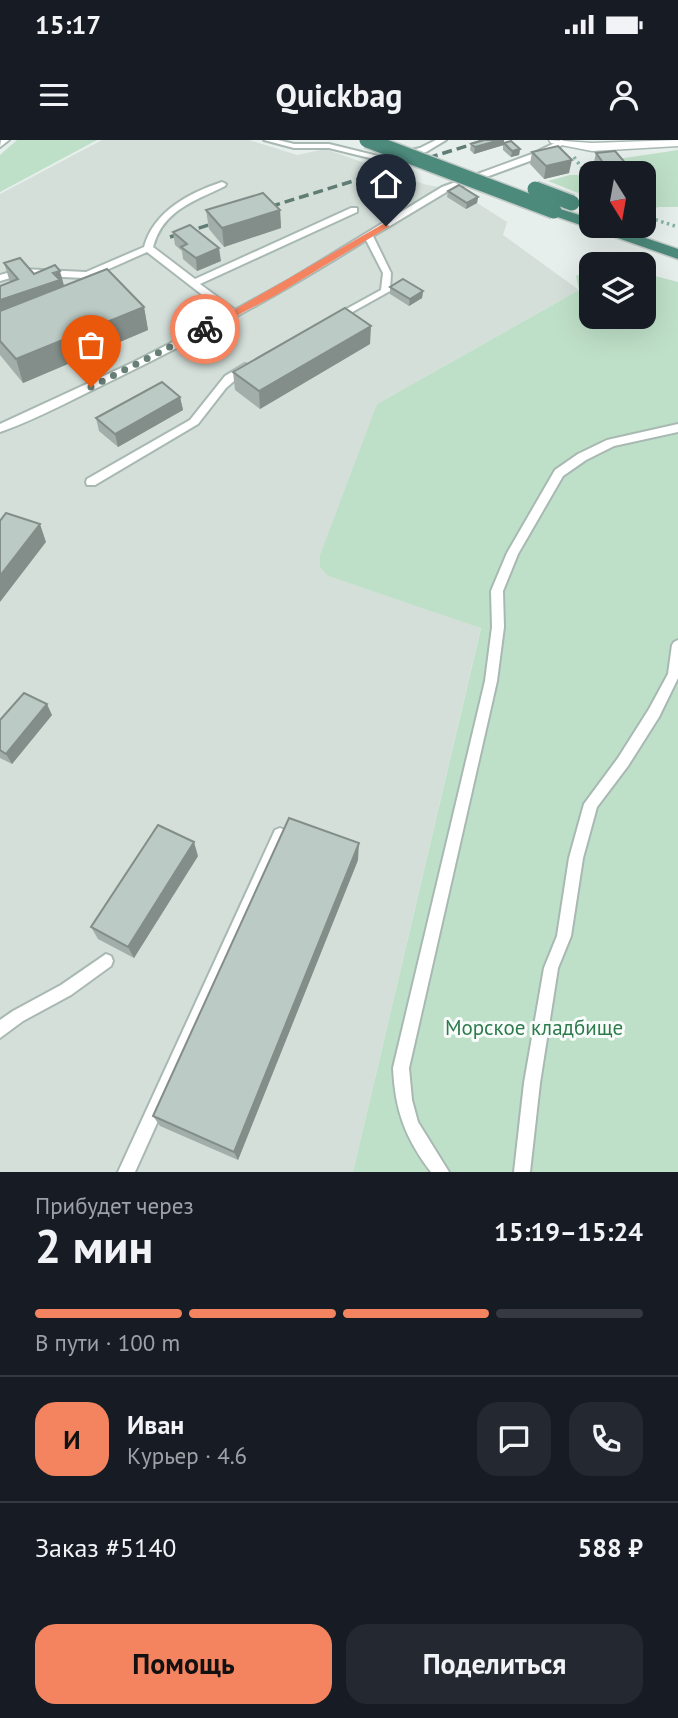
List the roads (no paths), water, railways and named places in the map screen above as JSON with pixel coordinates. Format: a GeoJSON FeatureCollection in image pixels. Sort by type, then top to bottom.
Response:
{"type":"FeatureCollection","features":[{"type":"Feature","properties":{"kind":"highway"},"geometry":{"type":"LineString","coordinates":[[368,140],[579,220]]}},
{"type":"Feature","properties":{"kind":"highway"},"geometry":{"type":"LineString","coordinates":[[407,140],[579,205]]}},
{"type":"Feature","properties":{"kind":"highway"},"geometry":{"type":"LineString","coordinates":[[656,232],[678,240]]}},
{"type":"Feature","properties":{"kind":"highway"},"geometry":{"type":"LineString","coordinates":[[632,238],[678,254]]}},
{"type":"Feature","properties":{"kind":"street"},"geometry":{"type":"LineString","coordinates":[[560,141],[592,147],[673,142]]}},
{"type":"Feature","properties":{"kind":"lane"},"geometry":{"type":"LineString","coordinates":[[0,145],[5,140]]}},
{"type":"Feature","properties":{"kind":"lane"},"geometry":{"type":"LineString","coordinates":[[268,140],[294,146],[328,146],[382,159],[423,150],[442,140]]}},
{"type":"Feature","properties":{"kind":"lane"},"geometry":{"type":"LineString","coordinates":[[0,428],[114,377],[234,314],[447,188],[545,153],[560,141]]}},
{"type":"Feature","properties":{"kind":"lane"},"geometry":{"type":"LineString","coordinates":[[148,248],[150,234],[164,215],[222,184]]}},
{"type":"Feature","properties":{"kind":"lane"},"geometry":{"type":"LineString","coordinates":[[196,282],[355,210]]}},
{"type":"Feature","properties":{"kind":"lane"},"geometry":{"type":"LineString","coordinates":[[323,324],[386,291],[387,273],[369,236]]}},
{"type":"Feature","properties":{"kind":"lane"},"geometry":{"type":"LineString","coordinates":[[148,248],[196,282],[234,314]]}},
{"type":"Feature","properties":{"kind":"lane"},"geometry":{"type":"LineString","coordinates":[[0,278],[20,272],[86,275],[148,248]]}},
{"type":"Feature","properties":{"kind":"lane"},"geometry":{"type":"LineString","coordinates":[[81,296],[95,289],[92,279],[86,275]]}},
{"type":"Feature","properties":{"kind":"lane"},"geometry":{"type":"LineString","coordinates":[[91,482],[194,422],[229,376],[253,363]]}},
{"type":"Feature","properties":{"kind":"lane"},"geometry":{"type":"LineString","coordinates":[[441,1172],[420,1146],[408,1122],[401,1095],[401,1068],[491,681],[498,627],[498,591],[513,553],[559,473],[582,457],[611,443],[678,428]]}},
{"type":"Feature","properties":{"kind":"lane"},"geometry":{"type":"LineString","coordinates":[[522,1172],[532,1083],[551,968],[564,936],[576,858],[591,804],[623,762],[654,713],[674,674],[678,645]]}},
{"type":"Feature","properties":{"kind":"lane"},"geometry":{"type":"LineString","coordinates":[[126,1172],[280,834]]}},
{"type":"Feature","properties":{"kind":"lane"},"geometry":{"type":"LineString","coordinates":[[0,1030],[18,1016],[66,990],[106,961]]}},
{"type":"Feature","properties":{"kind":"railway"},"geometry":{"type":"LineString","coordinates":[[256,211],[486,140]]}},
{"type":"Feature","properties":{"kind":"railway"},"geometry":{"type":"LineString","coordinates":[[170,237],[225,220]]}},
{"type":"Feature","properties":{"kind":"park label","name":"Морское кладбище"},"geometry":{"type":"Point","coordinates":[534,1027]}}]}
